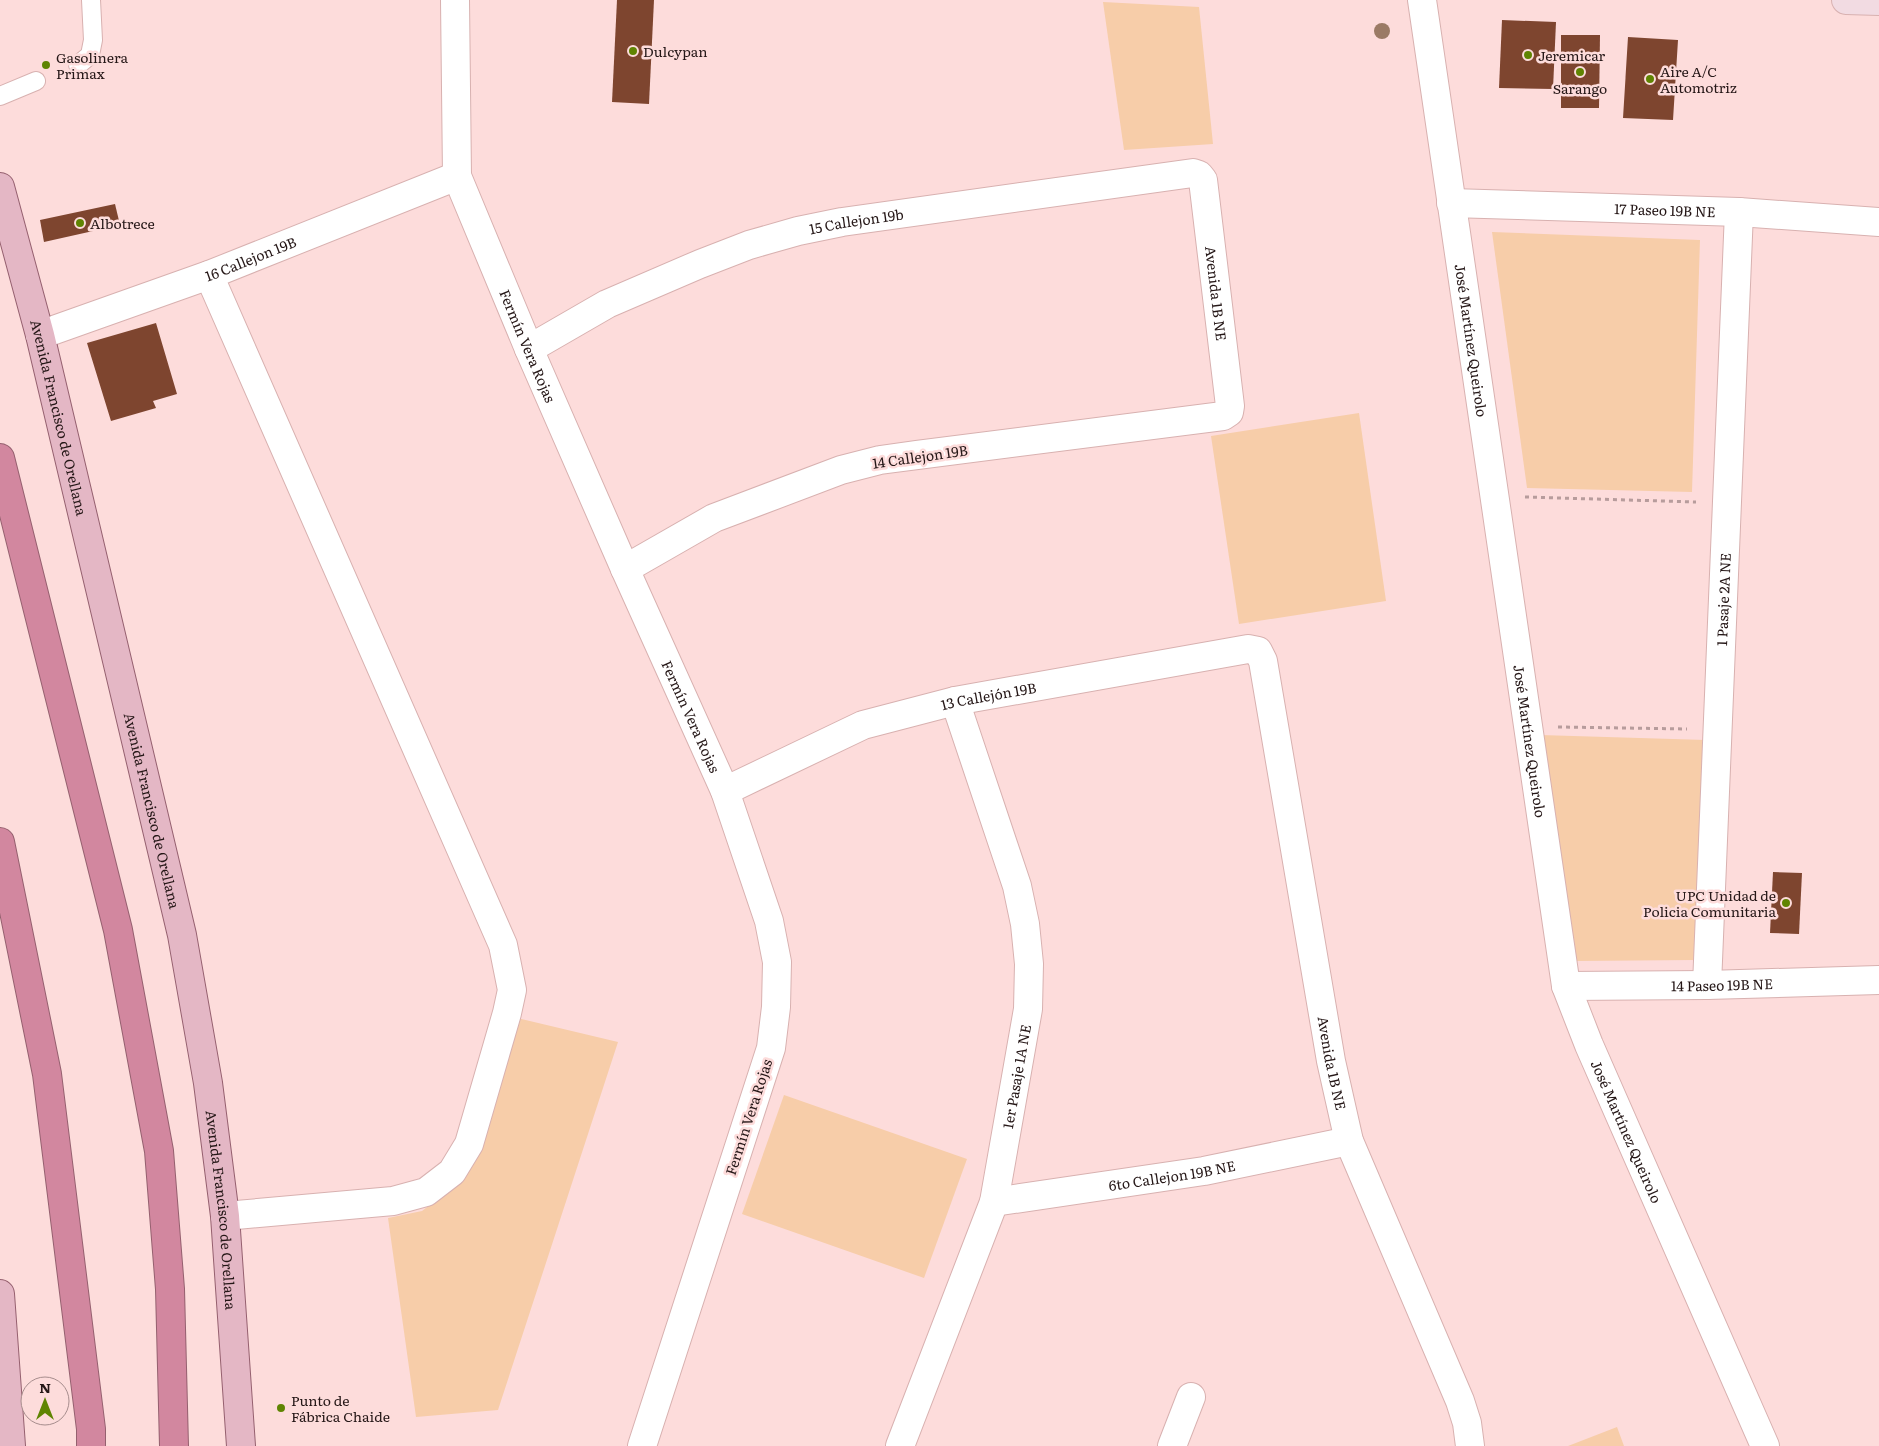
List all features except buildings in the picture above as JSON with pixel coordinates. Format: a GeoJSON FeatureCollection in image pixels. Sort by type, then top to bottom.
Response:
{"type":"FeatureCollection","features":[{"type":"Feature","properties":{"kind":"highway"},"geometry":{"type":"LineString","coordinates":[[0,458],[118,930],[159,1151],[170,1289],[174,1446]]}},
{"type":"Feature","properties":{"kind":"highway"},"geometry":{"type":"LineString","coordinates":[[0,842],[47,1074],[91,1429],[91,1446]]}},
{"type":"Feature","properties":{"kind":"main road"},"geometry":{"type":"LineString","coordinates":[[1846,0],[1879,1]]}},
{"type":"Feature","properties":{"kind":"main road","name":"Avenida Francisco de Orellana"},"geometry":{"type":"LineString","coordinates":[[0,187],[40,335],[182,935],[208,1082],[225,1216],[241,1446]]}},
{"type":"Feature","properties":{"kind":"main road"},"geometry":{"type":"LineString","coordinates":[[0,1294],[4,1399],[11,1446]]}},
{"type":"Feature","properties":{"kind":"street","name":"Fermín Vera Rojas"},"geometry":{"type":"LineString","coordinates":[[455,0],[457,176],[529,349],[725,791],[769,921],[777,962],[776,1007],[771,1048],[642,1446]]}},
{"type":"Feature","properties":{"kind":"street","name":"José Martínez Queirolo"},"geometry":{"type":"LineString","coordinates":[[1422,0],[1566,986],[1589,1045],[1765,1446]]}},
{"type":"Feature","properties":{"kind":"street","name":"15 Callejon 19b"},"geometry":{"type":"LineString","coordinates":[[529,349],[607,304],[749,245],[798,231],[842,222],[1193,173],[1203,180]]}},
{"type":"Feature","properties":{"kind":"street","name":"16 Callejon 19B"},"geometry":{"type":"LineString","coordinates":[[40,335],[209,275],[457,176]]}},
{"type":"Feature","properties":{"kind":"street","name":"Avenida 1B NE"},"geometry":{"type":"LineString","coordinates":[[1203,180],[1230,406]]}},
{"type":"Feature","properties":{"kind":"street","name":"17 Paseo 19B NE"},"geometry":{"type":"LineString","coordinates":[[1451,203],[1739,212],[1879,222]]}},
{"type":"Feature","properties":{"kind":"street","name":"1 Pasaje 2A NE"},"geometry":{"type":"LineString","coordinates":[[1707,985],[1739,212]]}},
{"type":"Feature","properties":{"kind":"street"},"geometry":{"type":"LineString","coordinates":[[209,275],[502,945],[508,965],[512,990],[469,1144],[452,1172],[426,1192],[393,1201],[225,1216]]}},
{"type":"Feature","properties":{"kind":"street","name":"14 Callejon 19B"},"geometry":{"type":"LineString","coordinates":[[625,569],[714,518],[841,470],[880,460],[1223,416],[1229,412],[1230,406]]}},
{"type":"Feature","properties":{"kind":"street","name":"13 Callejón 19B"},"geometry":{"type":"LineString","coordinates":[[725,791],[863,725],[955,701],[1248,649],[1258,652],[1263,661]]}},
{"type":"Feature","properties":{"kind":"street","name":"Avenida 1B NE"},"geometry":{"type":"LineString","coordinates":[[1263,661],[1331,1061],[1349,1141],[1460,1401],[1467,1423],[1470,1446]]}},
{"type":"Feature","properties":{"kind":"street","name":"1er Pasaje 1A NE"},"geometry":{"type":"LineString","coordinates":[[900,1446],[994,1202],[1027,1018],[1029,964],[1025,924],[1017,886],[955,701]]}},
{"type":"Feature","properties":{"kind":"street","name":"14 Paseo 19B NE"},"geometry":{"type":"LineString","coordinates":[[1566,986],[1707,985],[1879,980]]}},
{"type":"Feature","properties":{"kind":"street","name":"6to Callejon 19B NE"},"geometry":{"type":"LineString","coordinates":[[994,1202],[1204,1171],[1349,1141]]}},
{"type":"Feature","properties":{"kind":"street"},"geometry":{"type":"LineString","coordinates":[[1172,1446],[1191,1397]]}},
{"type":"Feature","properties":{"kind":"lane"},"geometry":{"type":"LineString","coordinates":[[78,65],[90,55],[93,40],[91,0]]}},
{"type":"Feature","properties":{"kind":"lane"},"geometry":{"type":"LineString","coordinates":[[0,96],[36,81]]}},
{"type":"Feature","properties":{"kind":"path"},"geometry":{"type":"LineString","coordinates":[[1494,496],[1727,502]]}},
{"type":"Feature","properties":{"kind":"path"},"geometry":{"type":"LineString","coordinates":[[1528,727],[1718,729]]}},
{"type":"Feature","properties":{"kind":"shaded area"},"geometry":{"type":"Polygon","coordinates":[[[1103,2],[1199,7],[1213,144],[1124,150],[1103,2]]]}},
{"type":"Feature","properties":{"kind":"shaded area"},"geometry":{"type":"Polygon","coordinates":[[[1492,232],[1700,240],[1692,492],[1527,488],[1492,232]]]}},
{"type":"Feature","properties":{"kind":"shaded area"},"geometry":{"type":"Polygon","coordinates":[[[1359,413],[1386,601],[1239,624],[1211,436],[1359,413]]]}},
{"type":"Feature","properties":{"kind":"shaded area"},"geometry":{"type":"Polygon","coordinates":[[[1540,735],[1706,740],[1695,960],[1574,961],[1540,735]]]}},
{"type":"Feature","properties":{"kind":"shaded area"},"geometry":{"type":"Polygon","coordinates":[[[513,1017],[618,1042],[498,1410],[416,1417],[388,1218],[422,1211],[444,1194],[513,1017]]]}},
{"type":"Feature","properties":{"kind":"shaded area"},"geometry":{"type":"Polygon","coordinates":[[[784,1095],[967,1159],[924,1278],[742,1214],[784,1095]]]}},
{"type":"Feature","properties":{"kind":"shaded area"},"geometry":{"type":"Polygon","coordinates":[[[1617,1427],[1624,1446],[1568,1446],[1617,1427]]]}},
{"type":"Feature","properties":{"kind":"place","name":"Dulcypan"},"geometry":{"type":"Point","coordinates":[633,51]}},
{"type":"Feature","properties":{"kind":"place","name":"Jeremicar"},"geometry":{"type":"Point","coordinates":[1528,55]}},
{"type":"Feature","properties":{"kind":"place","name":"Gasolinera Primax"},"geometry":{"type":"Point","coordinates":[46,65]}},
{"type":"Feature","properties":{"kind":"place","name":"Sarango"},"geometry":{"type":"Point","coordinates":[1580,72]}},
{"type":"Feature","properties":{"kind":"place","name":"Aire A/C Automotriz"},"geometry":{"type":"Point","coordinates":[1650,79]}},
{"type":"Feature","properties":{"kind":"place","name":"Albotrece"},"geometry":{"type":"Point","coordinates":[80,223]}},
{"type":"Feature","properties":{"kind":"place","name":"UPC Unidad de Policia Comunitaria"},"geometry":{"type":"Point","coordinates":[1786,903]}},
{"type":"Feature","properties":{"kind":"place","name":"Punto de Fábrica Chaide"},"geometry":{"type":"Point","coordinates":[281,1408]}}]}
